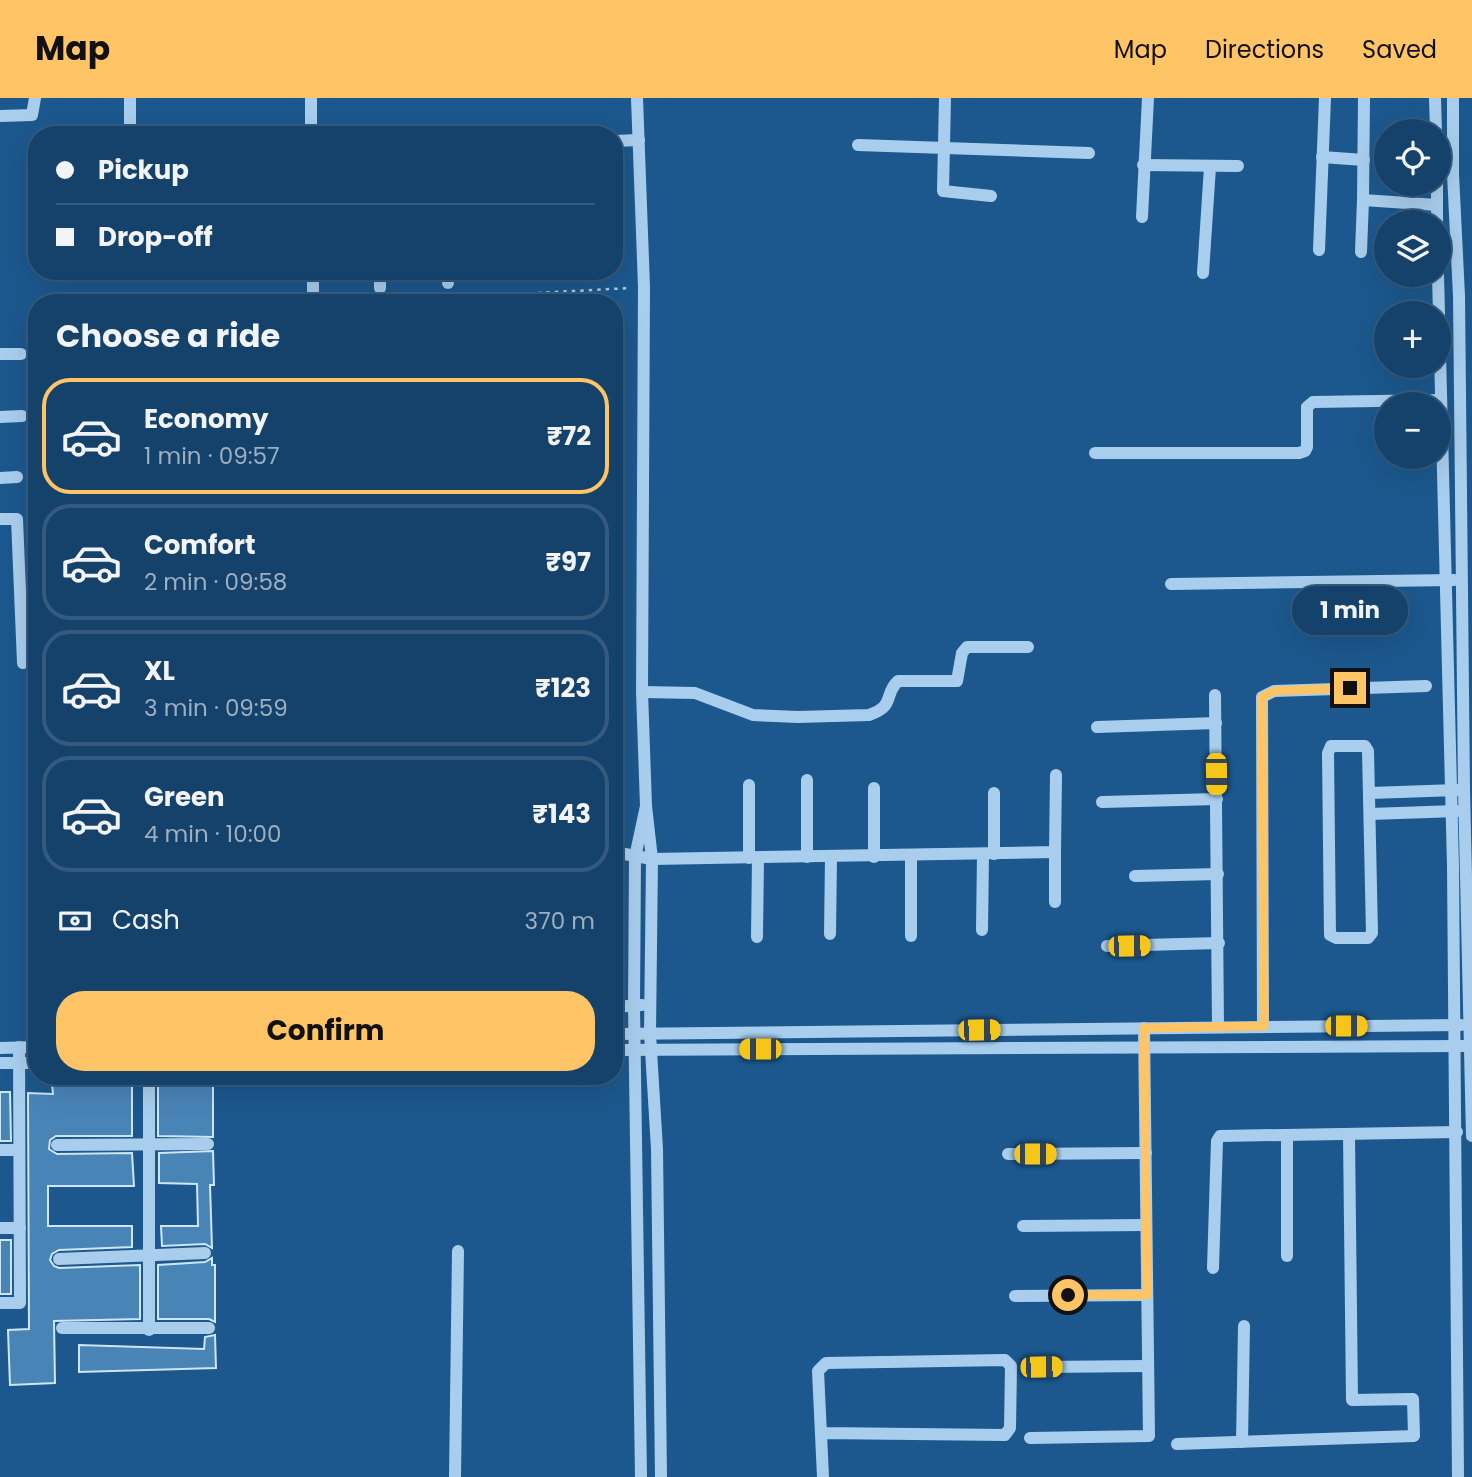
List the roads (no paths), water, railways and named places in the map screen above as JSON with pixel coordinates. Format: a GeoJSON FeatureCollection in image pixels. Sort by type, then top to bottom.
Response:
{"type":"FeatureCollection","features":[{"type":"Feature","properties":{"kind":"street"},"geometry":{"type":"LineString","coordinates":[[0,116],[32,115],[35,98]]}},
{"type":"Feature","properties":{"kind":"street"},"geometry":{"type":"LineString","coordinates":[[130,98],[130,126]]}},
{"type":"Feature","properties":{"kind":"street"},"geometry":{"type":"LineString","coordinates":[[311,98],[311,126]]}},
{"type":"Feature","properties":{"kind":"street"},"geometry":{"type":"LineString","coordinates":[[637,98],[644,288],[642,692],[646,806],[652,859],[650,1050],[657,1149],[661,1477]]}},
{"type":"Feature","properties":{"kind":"street"},"geometry":{"type":"LineString","coordinates":[[944,98],[943,191],[991,196]]}},
{"type":"Feature","properties":{"kind":"street"},"geometry":{"type":"LineString","coordinates":[[1142,217],[1148,98]]}},
{"type":"Feature","properties":{"kind":"street"},"geometry":{"type":"LineString","coordinates":[[1319,250],[1325,98]]}},
{"type":"Feature","properties":{"kind":"street"},"geometry":{"type":"LineString","coordinates":[[1361,252],[1364,98]]}},
{"type":"Feature","properties":{"kind":"street"},"geometry":{"type":"LineString","coordinates":[[1435,98],[1436,119]]}},
{"type":"Feature","properties":{"kind":"street"},"geometry":{"type":"LineString","coordinates":[[1453,98],[1453,174],[1459,296],[1461,580],[1467,626],[1455,1025],[1458,1477]]}},
{"type":"Feature","properties":{"kind":"street"},"geometry":{"type":"LineString","coordinates":[[623,141],[639,140]]}},
{"type":"Feature","properties":{"kind":"street"},"geometry":{"type":"LineString","coordinates":[[858,145],[1089,153]]}},
{"type":"Feature","properties":{"kind":"street"},"geometry":{"type":"LineString","coordinates":[[1322,157],[1363,160]]}},
{"type":"Feature","properties":{"kind":"street"},"geometry":{"type":"LineString","coordinates":[[1143,165],[1238,166]]}},
{"type":"Feature","properties":{"kind":"street"},"geometry":{"type":"LineString","coordinates":[[1203,273],[1210,167]]}},
{"type":"Feature","properties":{"kind":"street"},"geometry":{"type":"LineString","coordinates":[[1437,196],[1437,210]]}},
{"type":"Feature","properties":{"kind":"street"},"geometry":{"type":"LineString","coordinates":[[1363,200],[1437,205]]}},
{"type":"Feature","properties":{"kind":"street"},"geometry":{"type":"LineString","coordinates":[[313,280],[313,291]]}},
{"type":"Feature","properties":{"kind":"street"},"geometry":{"type":"LineString","coordinates":[[380,280],[380,288]]}},
{"type":"Feature","properties":{"kind":"street"},"geometry":{"type":"LineString","coordinates":[[1438,287],[1441,392]]}},
{"type":"Feature","properties":{"kind":"street"},"geometry":{"type":"LineString","coordinates":[[0,354],[21,354]]}},
{"type":"Feature","properties":{"kind":"street"},"geometry":{"type":"LineString","coordinates":[[1095,453],[1299,453],[1307,447],[1307,407],[1313,402],[1374,401]]}},
{"type":"Feature","properties":{"kind":"street"},"geometry":{"type":"LineString","coordinates":[[0,417],[22,416]]}},
{"type":"Feature","properties":{"kind":"street"},"geometry":{"type":"LineString","coordinates":[[1443,469],[1450,790],[1461,817],[1472,1025],[1472,1136]]}},
{"type":"Feature","properties":{"kind":"street"},"geometry":{"type":"LineString","coordinates":[[0,478],[17,477]]}},
{"type":"Feature","properties":{"kind":"street"},"geometry":{"type":"LineString","coordinates":[[0,519],[17,519],[23,663]]}},
{"type":"Feature","properties":{"kind":"street"},"geometry":{"type":"LineString","coordinates":[[1171,584],[1461,580]]}},
{"type":"Feature","properties":{"kind":"street"},"geometry":{"type":"LineString","coordinates":[[642,692],[695,693],[753,715],[798,718],[869,715],[888,704],[892,688],[898,681],[957,681],[962,653],[967,647],[1028,647]]}},
{"type":"Feature","properties":{"kind":"street"},"geometry":{"type":"LineString","coordinates":[[1264,1026],[1262,697],[1274,691],[1426,685]]}},
{"type":"Feature","properties":{"kind":"street"},"geometry":{"type":"LineString","coordinates":[[1215,695],[1218,1027]]}},
{"type":"Feature","properties":{"kind":"street"},"geometry":{"type":"LineString","coordinates":[[1097,727],[1216,723]]}},
{"type":"Feature","properties":{"kind":"street"},"geometry":{"type":"LineString","coordinates":[[1331,746],[1368,748],[1370,814],[1372,933],[1368,938],[1332,937],[1328,753],[1331,746]]}},
{"type":"Feature","properties":{"kind":"street"},"geometry":{"type":"LineString","coordinates":[[1055,902],[1056,775]]}},
{"type":"Feature","properties":{"kind":"street"},"geometry":{"type":"LineString","coordinates":[[807,780],[807,857]]}},
{"type":"Feature","properties":{"kind":"street"},"geometry":{"type":"LineString","coordinates":[[748,785],[757,937]]}},
{"type":"Feature","properties":{"kind":"street"},"geometry":{"type":"LineString","coordinates":[[874,788],[874,857]]}},
{"type":"Feature","properties":{"kind":"street"},"geometry":{"type":"LineString","coordinates":[[1370,793],[1464,790]]}},
{"type":"Feature","properties":{"kind":"street"},"geometry":{"type":"LineString","coordinates":[[982,930],[994,793]]}},
{"type":"Feature","properties":{"kind":"street"},"geometry":{"type":"LineString","coordinates":[[1102,803],[1217,799]]}},
{"type":"Feature","properties":{"kind":"street"},"geometry":{"type":"LineString","coordinates":[[641,1477],[634,1050],[635,857],[646,806]]}},
{"type":"Feature","properties":{"kind":"street"},"geometry":{"type":"LineString","coordinates":[[1370,814],[1461,817]]}},
{"type":"Feature","properties":{"kind":"street"},"geometry":{"type":"LineString","coordinates":[[623,854],[652,859],[1055,852]]}},
{"type":"Feature","properties":{"kind":"street"},"geometry":{"type":"LineString","coordinates":[[911,856],[911,936]]}},
{"type":"Feature","properties":{"kind":"street"},"geometry":{"type":"LineString","coordinates":[[830,934],[831,857]]}},
{"type":"Feature","properties":{"kind":"street"},"geometry":{"type":"LineString","coordinates":[[1135,876],[1218,874]]}},
{"type":"Feature","properties":{"kind":"street"},"geometry":{"type":"LineString","coordinates":[[1107,946],[1219,943]]}},
{"type":"Feature","properties":{"kind":"street"},"geometry":{"type":"LineString","coordinates":[[623,1007],[650,1004]]}},
{"type":"Feature","properties":{"kind":"street"},"geometry":{"type":"LineString","coordinates":[[623,1034],[1472,1025]]}},
{"type":"Feature","properties":{"kind":"street"},"geometry":{"type":"LineString","coordinates":[[1030,1438],[1149,1436],[1144,1028]]}},
{"type":"Feature","properties":{"kind":"street"},"geometry":{"type":"LineString","coordinates":[[623,1051],[1471,1045]]}},
{"type":"Feature","properties":{"kind":"street"},"geometry":{"type":"LineString","coordinates":[[0,1303],[20,1303],[19,1047]]}},
{"type":"Feature","properties":{"kind":"street"},"geometry":{"type":"LineString","coordinates":[[0,1048],[28,1047]]}},
{"type":"Feature","properties":{"kind":"street"},"geometry":{"type":"LineString","coordinates":[[0,1063],[28,1063]]}},
{"type":"Feature","properties":{"kind":"street"},"geometry":{"type":"LineString","coordinates":[[149,1085],[149,1329]]}},
{"type":"Feature","properties":{"kind":"street"},"geometry":{"type":"LineString","coordinates":[[1213,1268],[1218,1138],[1457,1132]]}},
{"type":"Feature","properties":{"kind":"street"},"geometry":{"type":"LineString","coordinates":[[1287,1135],[1287,1256]]}},
{"type":"Feature","properties":{"kind":"street"},"geometry":{"type":"LineString","coordinates":[[1177,1444],[1414,1437],[1413,1399],[1352,1401],[1349,1135]]}},
{"type":"Feature","properties":{"kind":"street"},"geometry":{"type":"LineString","coordinates":[[57,1145],[208,1144]]}},
{"type":"Feature","properties":{"kind":"street"},"geometry":{"type":"LineString","coordinates":[[0,1150],[19,1150]]}},
{"type":"Feature","properties":{"kind":"street"},"geometry":{"type":"LineString","coordinates":[[1008,1154],[1146,1153]]}},
{"type":"Feature","properties":{"kind":"street"},"geometry":{"type":"LineString","coordinates":[[1023,1226],[1146,1225]]}},
{"type":"Feature","properties":{"kind":"street"},"geometry":{"type":"LineString","coordinates":[[0,1228],[20,1228]]}},
{"type":"Feature","properties":{"kind":"street"},"geometry":{"type":"LineString","coordinates":[[455,1477],[458,1251]]}},
{"type":"Feature","properties":{"kind":"street"},"geometry":{"type":"LineString","coordinates":[[59,1259],[205,1253]]}},
{"type":"Feature","properties":{"kind":"street"},"geometry":{"type":"LineString","coordinates":[[1015,1296],[1147,1295]]}},
{"type":"Feature","properties":{"kind":"street"},"geometry":{"type":"LineString","coordinates":[[1242,1442],[1244,1326]]}},
{"type":"Feature","properties":{"kind":"street"},"geometry":{"type":"LineString","coordinates":[[62,1328],[209,1328]]}},
{"type":"Feature","properties":{"kind":"street"},"geometry":{"type":"LineString","coordinates":[[821,1433],[1005,1435],[1010,1428],[1011,1366],[1005,1360],[827,1363],[818,1371],[823,1477]]}},
{"type":"Feature","properties":{"kind":"street"},"geometry":{"type":"LineString","coordinates":[[1041,1367],[1148,1366]]}}]}
